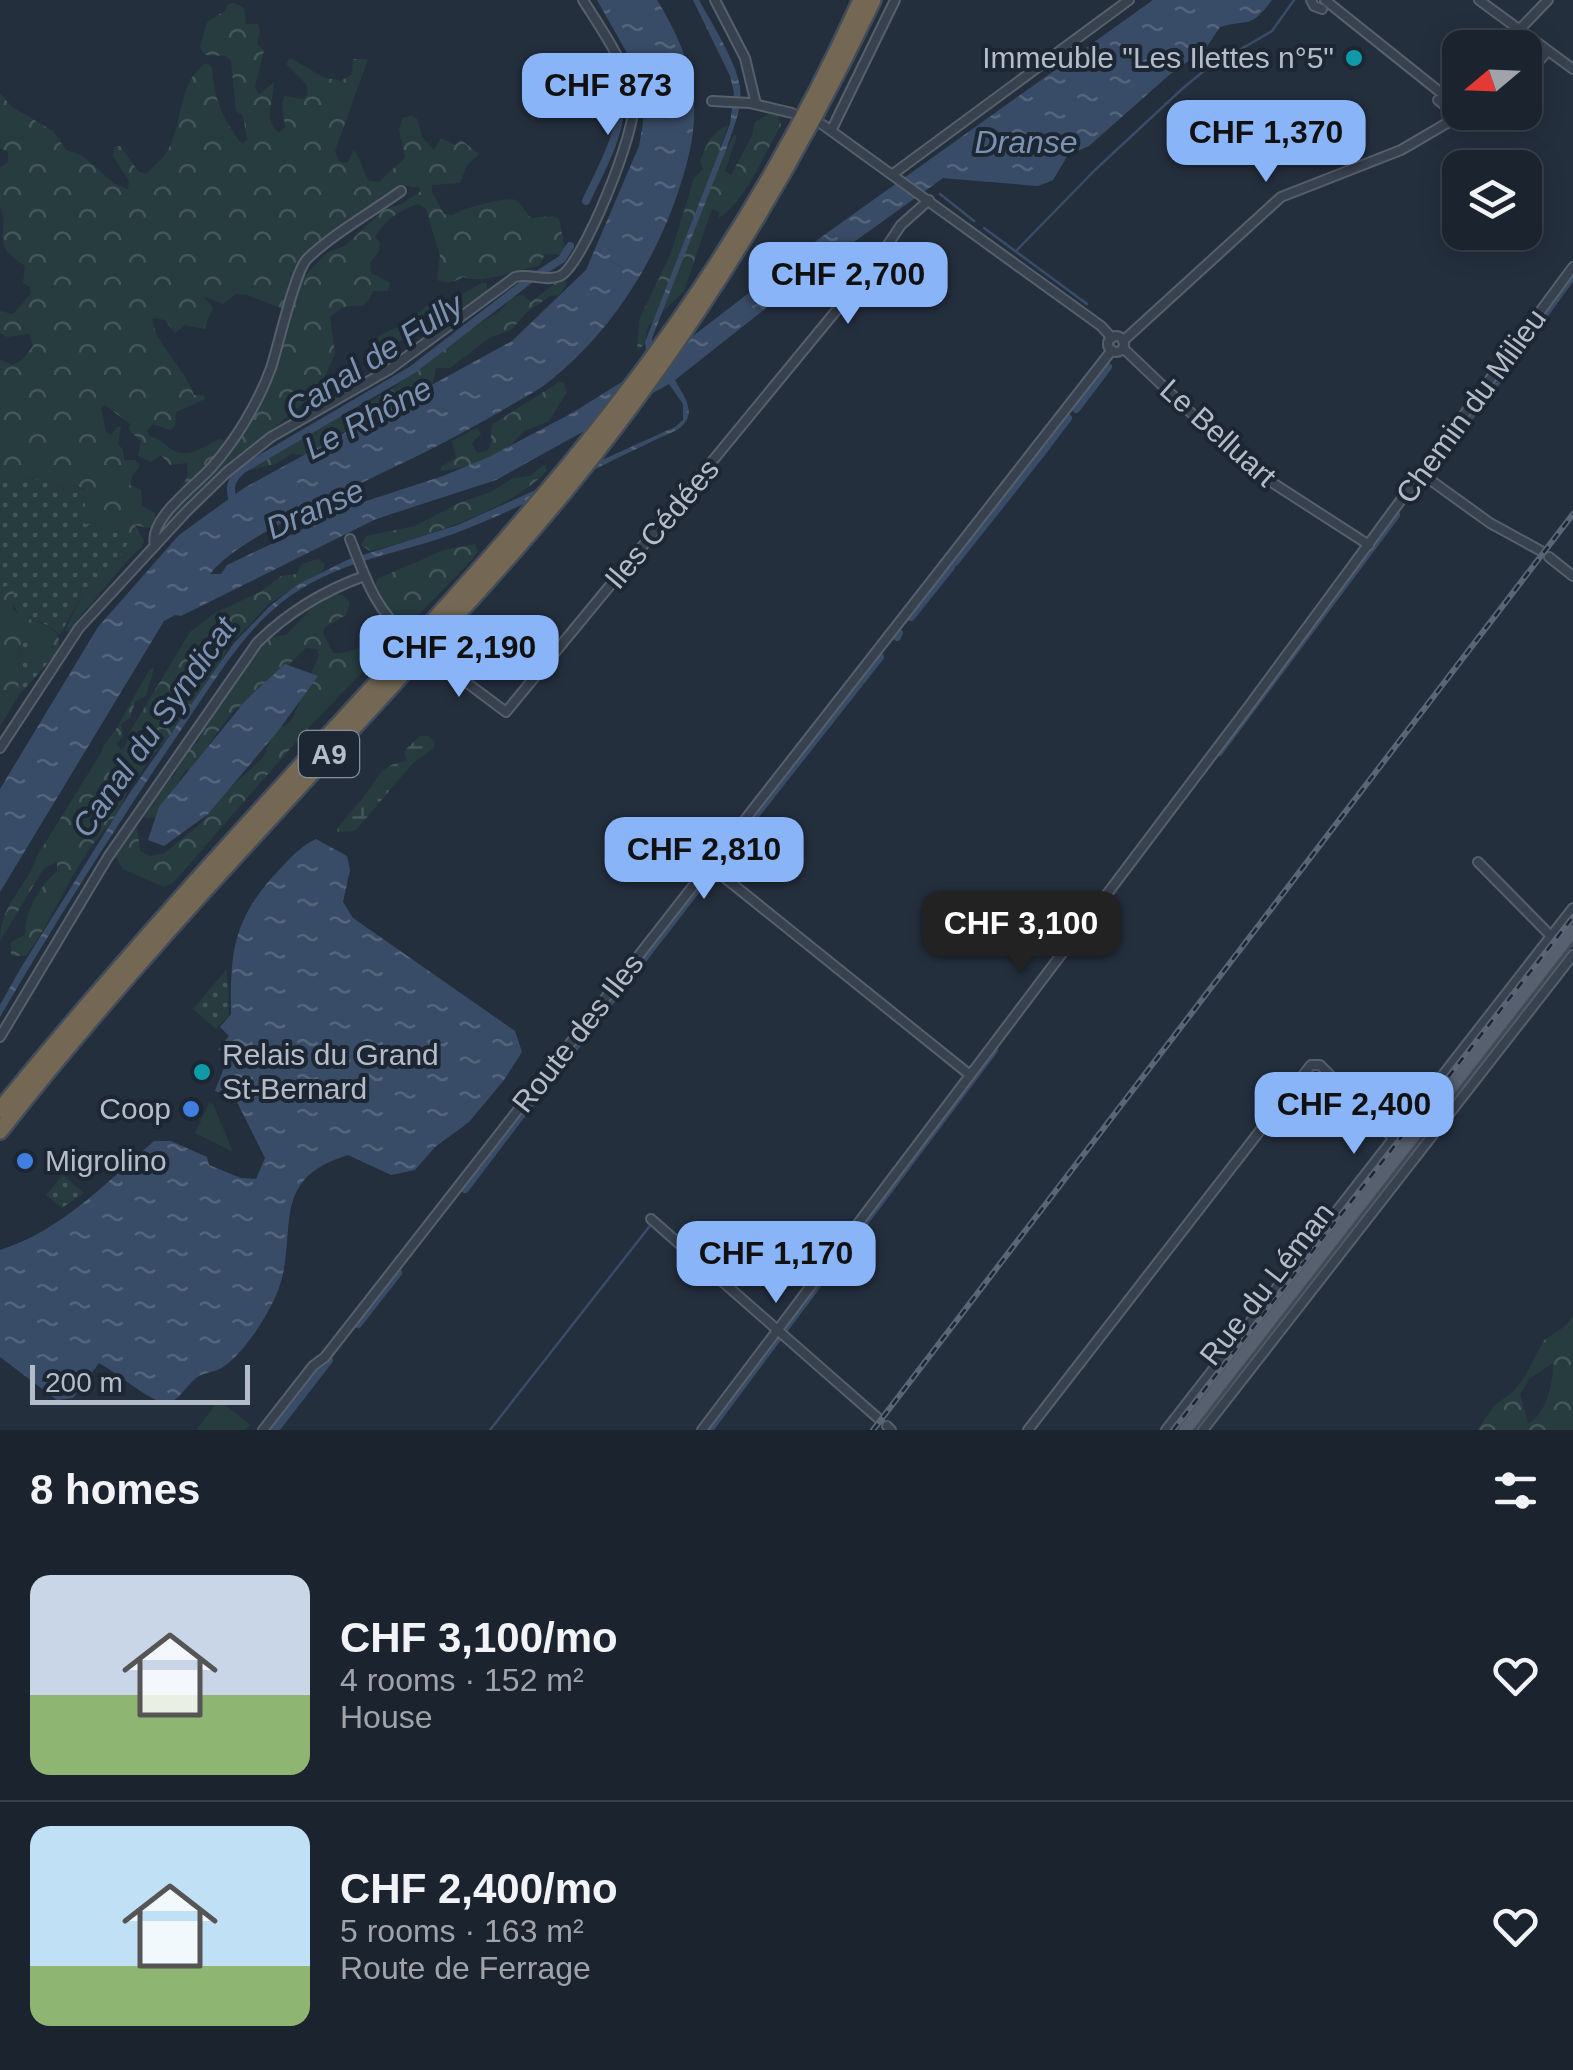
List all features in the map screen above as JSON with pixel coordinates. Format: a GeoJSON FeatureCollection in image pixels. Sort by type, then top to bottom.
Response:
{"type":"FeatureCollection","features":[{"type":"Feature","properties":{"kind":"highway","name":"A9"},"geometry":{"type":"LineString","coordinates":[[0,1110],[119,968],[587,453],[664,342],[777,164],[861,0]]}},
{"type":"Feature","properties":{"kind":"highway","name":"A9"},"geometry":{"type":"LineString","coordinates":[[0,1131],[152,950],[493,575],[692,321],[794,155],[872,0]]}},
{"type":"Feature","properties":{"kind":"main road","name":"Rue du Léman"},"geometry":{"type":"LineString","coordinates":[[1185,1430],[1573,931]]}},
{"type":"Feature","properties":{"kind":"street"},"geometry":{"type":"LineString","coordinates":[[0,748],[79,628],[227,472],[271,437],[371,381],[510,280],[525,275],[544,279],[567,272],[582,251],[634,115],[630,88],[618,56],[583,0]]}},
{"type":"Feature","properties":{"kind":"street"},"geometry":{"type":"LineString","coordinates":[[716,0],[744,58],[751,104]]}},
{"type":"Feature","properties":{"kind":"street"},"geometry":{"type":"LineString","coordinates":[[895,0],[827,127],[1112,338]]}},
{"type":"Feature","properties":{"kind":"street"},"geometry":{"type":"LineString","coordinates":[[896,176],[1129,0]]}},
{"type":"Feature","properties":{"kind":"street"},"geometry":{"type":"LineString","coordinates":[[1479,0],[1520,30],[1548,0]]}},
{"type":"Feature","properties":{"kind":"street"},"geometry":{"type":"LineString","coordinates":[[1318,2],[1442,95]]}},
{"type":"Feature","properties":{"kind":"street"},"geometry":{"type":"LineString","coordinates":[[1542,46],[1573,69]]}},
{"type":"Feature","properties":{"kind":"street"},"geometry":{"type":"LineString","coordinates":[[1542,58],[1548,51]]}},
{"type":"Feature","properties":{"kind":"street"},"geometry":{"type":"LineString","coordinates":[[1438,100],[1442,103]]}},
{"type":"Feature","properties":{"kind":"street"},"geometry":{"type":"LineString","coordinates":[[712,101],[792,113]]}},
{"type":"Feature","properties":{"kind":"street"},"geometry":{"type":"LineString","coordinates":[[1123,344],[1118,337],[1108,343],[1118,352],[1285,194],[1400,150],[1442,123]]}},
{"type":"Feature","properties":{"kind":"street"},"geometry":{"type":"LineString","coordinates":[[155,545],[156,528],[169,508],[191,491],[219,459],[269,374],[304,261],[401,191]]}},
{"type":"Feature","properties":{"kind":"street","name":"Iles Cédées"},"geometry":{"type":"LineString","coordinates":[[434,658],[506,712],[926,198]]}},
{"type":"Feature","properties":{"kind":"street","name":"Chemin du Milieu"},"geometry":{"type":"LineString","coordinates":[[702,1430],[1369,545],[1573,267]]}},
{"type":"Feature","properties":{"kind":"street","name":"Le Belluart"},"geometry":{"type":"LineString","coordinates":[[1123,344],[1248,467],[1369,545]]}},
{"type":"Feature","properties":{"kind":"street","name":"Route des Iles"},"geometry":{"type":"LineString","coordinates":[[263,1430],[325,1357],[1112,350]]}},
{"type":"Feature","properties":{"kind":"street"},"geometry":{"type":"LineString","coordinates":[[1422,474],[1573,576]]}},
{"type":"Feature","properties":{"kind":"street"},"geometry":{"type":"LineString","coordinates":[[352,543],[381,610],[406,635]]}},
{"type":"Feature","properties":{"kind":"street"},"geometry":{"type":"LineString","coordinates":[[0,1037],[108,857],[258,643],[279,621],[307,602],[363,573]]}},
{"type":"Feature","properties":{"kind":"street"},"geometry":{"type":"LineString","coordinates":[[1478,862],[1551,936]]}},
{"type":"Feature","properties":{"kind":"street"},"geometry":{"type":"LineString","coordinates":[[709,865],[970,1075]]}},
{"type":"Feature","properties":{"kind":"street"},"geometry":{"type":"LineString","coordinates":[[1166,1430],[1573,908]]}},
{"type":"Feature","properties":{"kind":"street"},"geometry":{"type":"LineString","coordinates":[[1203,1430],[1573,955]]}},
{"type":"Feature","properties":{"kind":"street"},"geometry":{"type":"LineString","coordinates":[[1028,1430],[1311,1064],[1320,1064],[1392,1138]]}},
{"type":"Feature","properties":{"kind":"street"},"geometry":{"type":"LineString","coordinates":[[650,1220],[886,1425]]}},
{"type":"Feature","properties":{"kind":"green space"},"geometry":{"type":"Polygon","coordinates":[[[234,3],[244,8],[246,24],[258,24],[260,29],[257,44],[264,50],[255,87],[259,95],[274,82],[270,116],[279,133],[285,127],[284,96],[303,99],[308,94],[307,85],[286,64],[290,58],[323,77],[341,81],[352,74],[353,59],[368,59],[335,151],[339,161],[347,163],[354,150],[369,181],[379,182],[405,158],[399,130],[402,118],[412,116],[417,119],[422,137],[434,150],[441,138],[455,145],[461,140],[479,154],[467,165],[460,183],[432,185],[444,214],[453,215],[494,201],[515,200],[531,218],[559,219],[565,248],[560,255],[545,254],[539,266],[491,278],[463,277],[444,282],[437,280],[440,256],[426,209],[418,204],[393,216],[375,237],[380,243],[379,251],[370,263],[371,273],[390,283],[388,291],[373,291],[363,305],[342,308],[330,317],[335,353],[311,397],[216,476],[164,527],[165,520],[203,483],[235,443],[274,378],[291,310],[304,277],[327,253],[346,245],[384,209],[400,205],[421,191],[418,187],[400,185],[348,234],[322,245],[298,271],[286,310],[236,294],[223,304],[203,296],[213,308],[204,329],[185,325],[175,333],[165,320],[153,318],[157,336],[194,395],[204,395],[205,399],[176,412],[175,426],[170,430],[153,424],[147,431],[150,437],[184,453],[220,439],[225,444],[188,492],[180,491],[188,475],[187,463],[170,465],[161,455],[151,462],[138,456],[141,441],[129,430],[130,424],[105,405],[101,408],[106,432],[111,435],[121,427],[118,444],[124,460],[135,460],[140,466],[130,485],[141,490],[142,506],[155,513],[156,524],[149,528],[135,525],[144,541],[142,547],[70,631],[65,630],[83,593],[109,570],[128,544],[115,526],[105,529],[92,523],[85,527],[85,489],[73,485],[66,491],[50,479],[11,480],[0,466],[0,359],[12,365],[22,360],[33,346],[30,334],[7,337],[0,333],[0,311],[13,314],[31,294],[30,287],[23,283],[25,266],[4,245],[0,168],[8,162],[8,152],[0,148],[0,93],[12,107],[53,131],[66,150],[81,155],[115,184],[128,189],[129,181],[113,156],[114,147],[120,146],[138,171],[146,174],[168,150],[190,81],[206,63],[212,67],[224,117],[242,144],[247,140],[243,116],[236,111],[231,61],[226,56],[205,55],[200,48],[207,22],[234,3]]]}},
{"type":"Feature","properties":{"kind":"green space"},"geometry":{"type":"Polygon","coordinates":[[[768,114],[778,115],[781,125],[754,175],[729,210],[719,218],[719,212],[712,209],[684,291],[648,326],[644,345],[637,350],[639,320],[671,253],[694,178],[703,169],[700,161],[707,144],[728,125],[720,148],[724,154],[737,135],[725,171],[731,175],[752,136],[755,122],[768,114]]]}},
{"type":"Feature","properties":{"kind":"green space"},"geometry":{"type":"Polygon","coordinates":[[[565,279],[566,285],[559,295],[550,296],[527,312],[511,330],[489,338],[450,368],[436,368],[432,388],[405,389],[403,402],[395,407],[359,411],[355,416],[357,431],[338,431],[327,447],[313,456],[291,454],[276,464],[249,470],[253,462],[330,417],[346,416],[392,389],[453,341],[500,311],[512,297],[522,295],[531,302],[565,279]]]}},
{"type":"Feature","properties":{"kind":"green space"},"geometry":{"type":"Polygon","coordinates":[[[487,283],[487,292],[451,315],[425,324],[394,346],[375,343],[379,336],[407,322],[428,305],[449,301],[487,283]]]}},
{"type":"Feature","properties":{"kind":"green space"},"geometry":{"type":"Polygon","coordinates":[[[559,382],[564,383],[567,392],[549,421],[524,431],[502,454],[479,465],[440,471],[456,458],[452,441],[477,428],[481,434],[472,443],[477,453],[487,451],[493,424],[559,382]]]}},
{"type":"Feature","properties":{"kind":"green space"},"geometry":{"type":"Polygon","coordinates":[[[543,465],[546,472],[529,486],[487,511],[370,551],[361,545],[366,536],[415,526],[513,478],[530,476],[543,465]]]}},
{"type":"Feature","properties":{"kind":"green space"},"geometry":{"type":"Polygon","coordinates":[[[0,466],[11,480],[50,479],[65,491],[72,485],[85,490],[85,526],[115,526],[128,544],[109,570],[83,593],[60,635],[51,627],[22,616],[8,586],[0,588],[0,466]]]}},
{"type":"Feature","properties":{"kind":"green space"},"geometry":{"type":"Polygon","coordinates":[[[475,544],[478,552],[467,565],[309,727],[173,883],[164,887],[123,869],[110,848],[122,831],[137,827],[140,851],[151,856],[165,853],[202,822],[222,795],[263,758],[275,727],[285,726],[293,718],[319,655],[317,649],[306,648],[253,699],[235,709],[210,742],[198,766],[185,771],[157,817],[145,818],[144,810],[197,743],[237,662],[270,637],[286,635],[308,612],[310,597],[315,595],[340,595],[348,599],[346,615],[325,627],[323,633],[333,653],[351,651],[395,621],[376,585],[377,579],[444,550],[475,544]]]}},
{"type":"Feature","properties":{"kind":"green space"},"geometry":{"type":"Polygon","coordinates":[[[318,559],[325,564],[322,572],[270,603],[230,641],[216,672],[195,702],[127,788],[117,814],[86,854],[26,956],[11,956],[11,942],[25,935],[30,909],[57,871],[57,862],[44,868],[0,941],[4,916],[150,669],[154,668],[146,696],[135,702],[130,718],[121,724],[123,737],[116,743],[121,750],[190,632],[215,613],[260,592],[281,576],[296,574],[302,564],[318,559]]]}},
{"type":"Feature","properties":{"kind":"green space"},"geometry":{"type":"Polygon","coordinates":[[[0,588],[14,589],[13,609],[53,630],[59,643],[56,654],[28,661],[30,635],[25,632],[21,638],[18,696],[0,727],[0,588]]]}},
{"type":"Feature","properties":{"kind":"green space"},"geometry":{"type":"Polygon","coordinates":[[[25,632],[30,635],[36,657],[56,654],[18,696],[21,638],[25,632]]]}},
{"type":"Feature","properties":{"kind":"green space"},"geometry":{"type":"Polygon","coordinates":[[[420,736],[429,736],[435,742],[434,748],[413,763],[355,831],[338,832],[378,776],[389,766],[407,761],[404,751],[420,736]]]}},
{"type":"Feature","properties":{"kind":"green space"},"geometry":{"type":"Polygon","coordinates":[[[227,969],[229,1015],[216,1029],[193,1009],[227,969]]]}},
{"type":"Feature","properties":{"kind":"green space"},"geometry":{"type":"Polygon","coordinates":[[[209,1103],[213,1104],[233,1152],[195,1133],[209,1103]]]}},
{"type":"Feature","properties":{"kind":"green space"},"geometry":{"type":"Polygon","coordinates":[[[63,1175],[84,1193],[62,1208],[46,1195],[63,1175]]]}},
{"type":"Feature","properties":{"kind":"green space"},"geometry":{"type":"Polygon","coordinates":[[[1573,1317],[1573,1430],[1477,1430],[1495,1405],[1524,1378],[1544,1340],[1573,1317]],[[1553,1363],[1530,1378],[1520,1394],[1528,1424],[1545,1405],[1553,1363]]]}},
{"type":"Feature","properties":{"kind":"green space"},"geometry":{"type":"Polygon","coordinates":[[[219,1400],[250,1425],[246,1430],[196,1430],[219,1400]]]}},
{"type":"Feature","properties":{"kind":"water","name":"Dranse"},"geometry":{"type":"Polygon","coordinates":[[[597,0],[657,0],[683,51],[694,98],[691,146],[675,201],[653,252],[625,299],[591,342],[541,388],[462,433],[263,533],[232,553],[210,574],[221,574],[227,565],[351,506],[489,457],[572,413],[654,362],[645,342],[730,124],[734,93],[730,76],[693,0],[699,0],[729,54],[738,77],[740,103],[726,150],[652,338],[652,348],[660,358],[820,238],[1153,0],[1272,0],[1254,19],[1220,27],[1206,48],[1089,146],[1068,155],[1053,180],[1038,186],[943,178],[808,275],[675,380],[689,412],[677,430],[484,522],[332,573],[277,606],[249,634],[213,682],[141,789],[0,1017],[0,1005],[19,971],[129,794],[234,643],[270,606],[297,585],[347,560],[458,525],[683,420],[683,404],[669,384],[496,480],[376,519],[164,621],[0,892],[0,789],[98,627],[179,535],[244,488],[512,341],[586,270],[639,146],[643,123],[644,97],[635,67],[597,0]]]}},
{"type":"Feature","properties":{"kind":"water"},"geometry":{"type":"Polygon","coordinates":[[[285,664],[318,676],[278,731],[208,814],[164,846],[148,840],[159,807],[246,700],[285,664]]]}},
{"type":"Feature","properties":{"kind":"water"},"geometry":{"type":"Polygon","coordinates":[[[316,839],[347,856],[350,870],[343,902],[353,918],[515,1031],[522,1052],[469,1122],[435,1147],[415,1170],[391,1175],[348,1155],[322,1166],[305,1179],[290,1211],[284,1271],[277,1293],[254,1334],[223,1367],[198,1377],[167,1405],[99,1363],[73,1398],[57,1400],[0,1357],[0,1250],[63,1218],[154,1141],[171,1141],[207,1157],[209,1165],[241,1178],[256,1179],[265,1158],[235,1098],[215,1091],[230,1052],[218,1050],[229,1036],[220,1027],[231,1014],[234,952],[244,919],[280,869],[316,839]]]}},
{"type":"Feature","properties":{"kind":"waterway"},"geometry":{"type":"LineString","coordinates":[[1016,251],[1182,89],[1205,70],[1272,31],[1294,0]]}},
{"type":"Feature","properties":{"kind":"waterway","name":"Canal de Fully"},"geometry":{"type":"LineString","coordinates":[[586,201],[615,134],[621,91]]}},
{"type":"Feature","properties":{"kind":"waterway"},"geometry":{"type":"LineString","coordinates":[[940,194],[974,221]]}},
{"type":"Feature","properties":{"kind":"waterway"},"geometry":{"type":"LineString","coordinates":[[984,228],[1087,304]]}},
{"type":"Feature","properties":{"kind":"waterway","name":"Canal de Fully"},"geometry":{"type":"LineString","coordinates":[[234,505],[231,485],[243,469],[412,370],[562,259],[570,246]]}},
{"type":"Feature","properties":{"kind":"waterway"},"geometry":{"type":"LineString","coordinates":[[1513,358],[1573,275]]}},
{"type":"Feature","properties":{"kind":"waterway"},"geometry":{"type":"LineString","coordinates":[[1427,473],[1509,365]]}},
{"type":"Feature","properties":{"kind":"waterway"},"geometry":{"type":"LineString","coordinates":[[1076,409],[1108,367]]}},
{"type":"Feature","properties":{"kind":"waterway"},"geometry":{"type":"LineString","coordinates":[[1049,443],[1068,418]]}},
{"type":"Feature","properties":{"kind":"waterway"},"geometry":{"type":"LineString","coordinates":[[955,562],[1047,446]]}},
{"type":"Feature","properties":{"kind":"waterway"},"geometry":{"type":"LineString","coordinates":[[1219,752],[1396,515]]}},
{"type":"Feature","properties":{"kind":"waterway"},"geometry":{"type":"LineString","coordinates":[[911,617],[951,567]]}},
{"type":"Feature","properties":{"kind":"waterway"},"geometry":{"type":"LineString","coordinates":[[897,637],[899,633]]}},
{"type":"Feature","properties":{"kind":"waterway"},"geometry":{"type":"LineString","coordinates":[[746,827],[880,657]]}},
{"type":"Feature","properties":{"kind":"waterway"},"geometry":{"type":"LineString","coordinates":[[715,867],[732,845]]}},
{"type":"Feature","properties":{"kind":"waterway"},"geometry":{"type":"LineString","coordinates":[[534,1100],[701,884]]}},
{"type":"Feature","properties":{"kind":"waterway"},"geometry":{"type":"LineString","coordinates":[[782,1332],[994,1050]]}},
{"type":"Feature","properties":{"kind":"waterway"},"geometry":{"type":"LineString","coordinates":[[465,1189],[531,1102]]}},
{"type":"Feature","properties":{"kind":"waterway"},"geometry":{"type":"LineString","coordinates":[[490,1430],[649,1227]]}},
{"type":"Feature","properties":{"kind":"waterway"},"geometry":{"type":"LineString","coordinates":[[358,1324],[398,1273]]}},
{"type":"Feature","properties":{"kind":"waterway"},"geometry":{"type":"LineString","coordinates":[[709,1430],[779,1336]]}},
{"type":"Feature","properties":{"kind":"waterway"},"geometry":{"type":"LineString","coordinates":[[275,1430],[329,1360]]}},
{"type":"Feature","properties":{"kind":"railway"},"geometry":{"type":"LineString","coordinates":[[873,1430],[1573,514]]}},
{"type":"Feature","properties":{"kind":"railway"},"geometry":{"type":"LineString","coordinates":[[1173,1430],[1573,917]]}},
{"type":"Feature","properties":{"kind":"place","name":"Immeuble \"Les Ilettes n°5\""},"geometry":{"type":"Point","coordinates":[1354,58]}},
{"type":"Feature","properties":{"kind":"place","name":"Relais du Grand St-Bernard"},"geometry":{"type":"Point","coordinates":[202,1072]}},
{"type":"Feature","properties":{"kind":"place","name":"Coop"},"geometry":{"type":"Point","coordinates":[191,1109]}},
{"type":"Feature","properties":{"kind":"place","name":"Migrolino"},"geometry":{"type":"Point","coordinates":[25,1161]}},
{"type":"Feature","properties":{"kind":"water label","name":"Le Rhône"},"geometry":{"type":"Point","coordinates":[368,418]}},
{"type":"Feature","properties":{"kind":"water label","name":"Canal du Syndicat"},"geometry":{"type":"Point","coordinates":[154,727]}}]}
